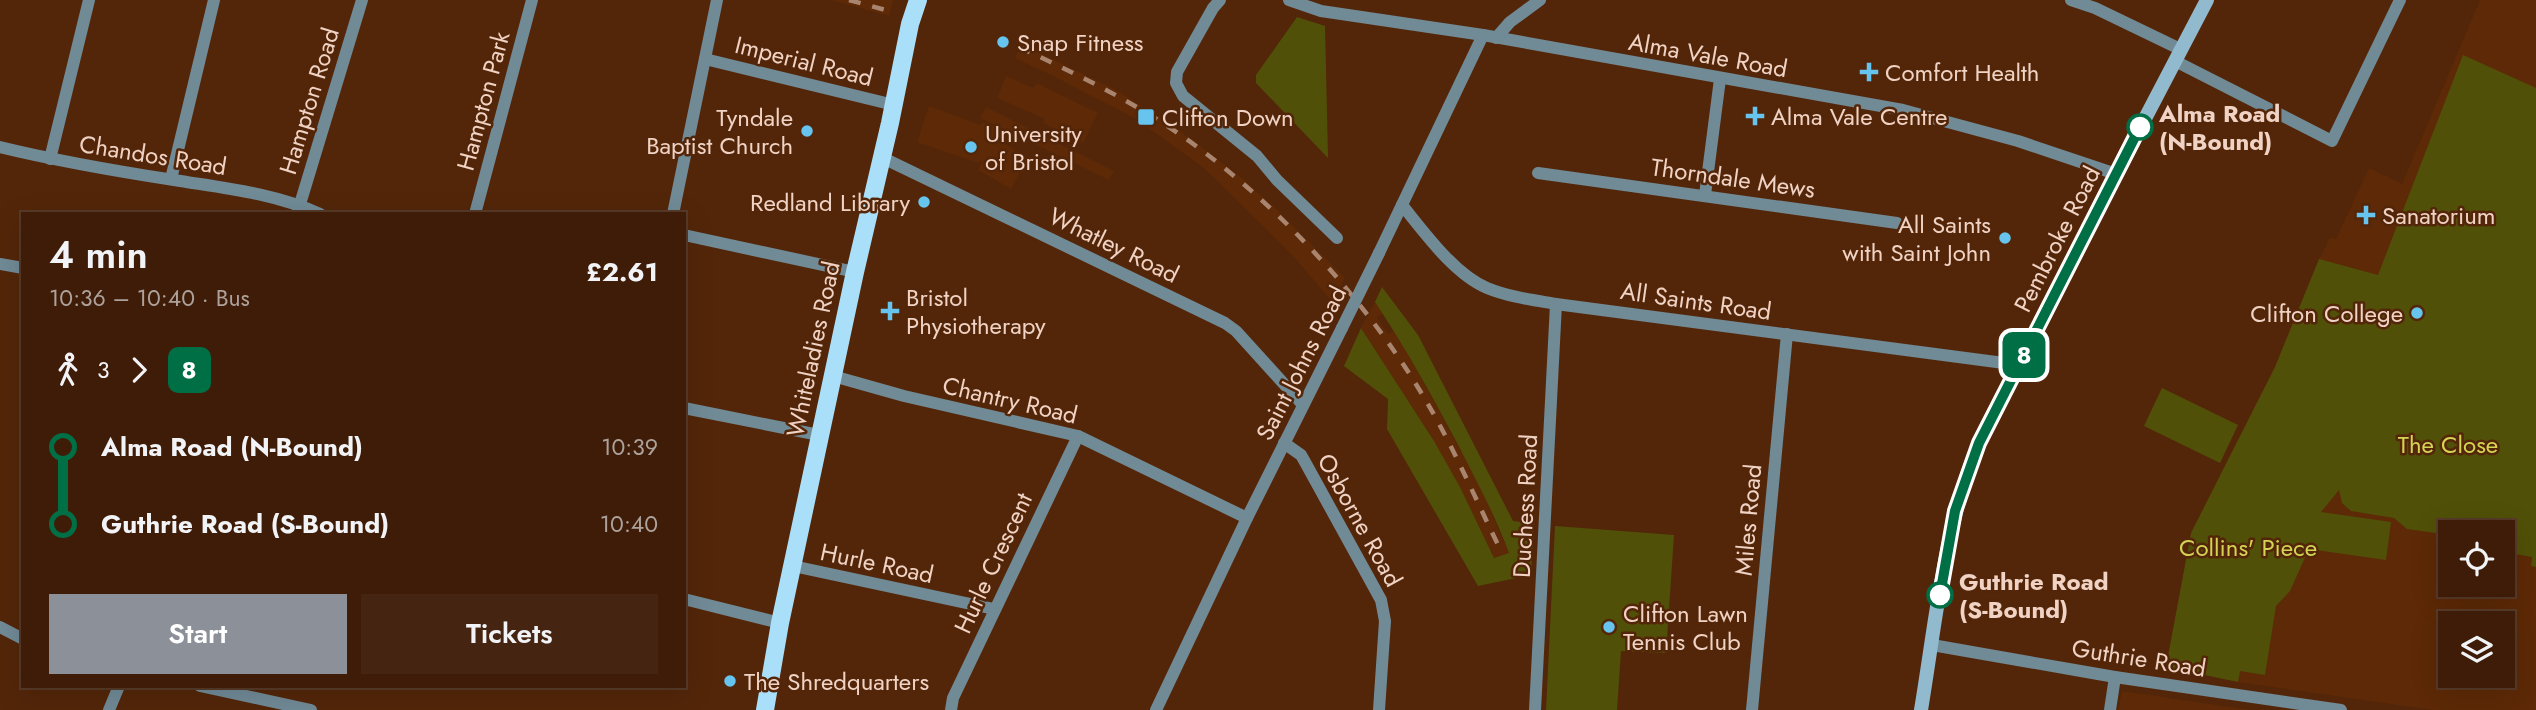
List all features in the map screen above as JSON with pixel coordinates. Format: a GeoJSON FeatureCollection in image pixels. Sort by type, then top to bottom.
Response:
{"type":"FeatureCollection","features":[{"type":"Feature","properties":{"kind":"main road","name":"Whiteladies Road"},"geometry":{"type":"LineString","coordinates":[[765,710],[819,435],[910,24],[918,0]]}},
{"type":"Feature","properties":{"kind":"main road","name":"Pembroke Road"},"geometry":{"type":"LineString","coordinates":[[1921,710],[1955,511],[1979,443],[2207,0]]}},
{"type":"Feature","properties":{"kind":"street"},"geometry":{"type":"LineString","coordinates":[[50,159],[89,0]]}},
{"type":"Feature","properties":{"kind":"street"},"geometry":{"type":"LineString","coordinates":[[171,179],[214,0]]}},
{"type":"Feature","properties":{"kind":"street","name":"Hampton Road"},"geometry":{"type":"LineString","coordinates":[[298,209],[362,0]]}},
{"type":"Feature","properties":{"kind":"street","name":"Hampton Park"},"geometry":{"type":"LineString","coordinates":[[476,212],[532,0]]}},
{"type":"Feature","properties":{"kind":"street"},"geometry":{"type":"LineString","coordinates":[[673,212],[716,0]]}},
{"type":"Feature","properties":{"kind":"street"},"geometry":{"type":"LineString","coordinates":[[1220,0],[1177,72],[1176,83],[1183,96],[1256,156],[1337,238]]}},
{"type":"Feature","properties":{"kind":"street","name":"Alma Vale Road"},"geometry":{"type":"LineString","coordinates":[[1289,0],[1321,11],[1483,35],[1903,110],[2018,141],[2116,174]]}},
{"type":"Feature","properties":{"kind":"street"},"geometry":{"type":"LineString","coordinates":[[1496,38],[1510,23],[1540,0]]}},
{"type":"Feature","properties":{"kind":"street"},"geometry":{"type":"LineString","coordinates":[[2071,0],[2097,4],[2178,55],[2332,141],[2400,0]]}},
{"type":"Feature","properties":{"kind":"street","name":"Saint Johns Road"},"geometry":{"type":"LineString","coordinates":[[1156,710],[1483,35]]}},
{"type":"Feature","properties":{"kind":"street","name":"Imperial Road"},"geometry":{"type":"LineString","coordinates":[[705,59],[894,104]]}},
{"type":"Feature","properties":{"kind":"street"},"geometry":{"type":"LineString","coordinates":[[1705,195],[1720,79]]}},
{"type":"Feature","properties":{"kind":"street","name":"Chandos Road"},"geometry":{"type":"LineString","coordinates":[[0,146],[50,159],[233,189],[298,209]]}},
{"type":"Feature","properties":{"kind":"street","name":"Whatley Road"},"geometry":{"type":"LineString","coordinates":[[881,157],[1225,323],[1236,331],[1303,405]]}},
{"type":"Feature","properties":{"kind":"street","name":"Thorndale Mews"},"geometry":{"type":"LineString","coordinates":[[1538,173],[1897,223]]}},
{"type":"Feature","properties":{"kind":"street","name":"All Saints Road"},"geometry":{"type":"LineString","coordinates":[[1402,205],[1434,244],[1465,274],[1484,287],[1506,295],[1556,304],[2019,365]]}},
{"type":"Feature","properties":{"kind":"street"},"geometry":{"type":"LineString","coordinates":[[686,235],[855,272]]}},
{"type":"Feature","properties":{"kind":"street"},"geometry":{"type":"LineString","coordinates":[[0,264],[21,268]]}},
{"type":"Feature","properties":{"kind":"street","name":"Duchess Road"},"geometry":{"type":"LineString","coordinates":[[1535,710],[1556,304]]}},
{"type":"Feature","properties":{"kind":"street","name":"Miles Road"},"geometry":{"type":"LineString","coordinates":[[1752,710],[1787,334]]}},
{"type":"Feature","properties":{"kind":"street","name":"Chantry Road"},"geometry":{"type":"LineString","coordinates":[[833,376],[904,396],[1078,436],[1247,519]]}},
{"type":"Feature","properties":{"kind":"street"},"geometry":{"type":"LineString","coordinates":[[686,408],[819,435]]}},
{"type":"Feature","properties":{"kind":"street","name":"Hurle Crescent"},"geometry":{"type":"LineString","coordinates":[[951,710],[953,698],[994,609],[1078,436]]}},
{"type":"Feature","properties":{"kind":"street","name":"Osborne Road"},"geometry":{"type":"LineString","coordinates":[[1284,443],[1301,455],[1381,600],[1385,621],[1379,710]]}},
{"type":"Feature","properties":{"kind":"street","name":"Hurle Road"},"geometry":{"type":"LineString","coordinates":[[793,566],[994,609]]}},
{"type":"Feature","properties":{"kind":"street"},"geometry":{"type":"LineString","coordinates":[[686,600],[780,623]]}},
{"type":"Feature","properties":{"kind":"street"},"geometry":{"type":"LineString","coordinates":[[0,627],[21,638]]}},
{"type":"Feature","properties":{"kind":"street","name":"Guthrie Road"},"geometry":{"type":"LineString","coordinates":[[1932,645],[2115,677],[2311,708],[2341,710]]}},
{"type":"Feature","properties":{"kind":"street"},"geometry":{"type":"LineString","coordinates":[[2110,710],[2115,677]]}},
{"type":"Feature","properties":{"kind":"street"},"geometry":{"type":"LineString","coordinates":[[109,710],[118,688]]}},
{"type":"Feature","properties":{"kind":"street"},"geometry":{"type":"LineString","coordinates":[[207,688],[264,705],[311,710]]}},
{"type":"Feature","properties":{"kind":"shaded area"},"geometry":{"type":"Polygon","coordinates":[[[831,0],[893,0],[889,16],[831,0]]]}},
{"type":"Feature","properties":{"kind":"shaded area","name":"Clifton College"},"geometry":{"type":"Polygon","coordinates":[[[2480,0],[2536,0],[2536,710],[2433,710],[2238,682],[2166,667],[2191,533],[2275,367],[2319,259],[2330,238],[2336,239],[2369,168],[2402,184],[2480,0]]]}},
{"type":"Feature","properties":{"kind":"shaded area"},"geometry":{"type":"Polygon","coordinates":[[[1021,44],[1114,89],[1172,125],[1242,178],[1345,278],[1332,302],[1295,258],[1205,169],[1136,119],[1015,58],[1021,44]]]}},
{"type":"Feature","properties":{"kind":"shaded area","name":"University of Bristol"},"geometry":{"type":"Polygon","coordinates":[[[1006,76],[1033,88],[1037,83],[1098,113],[1083,143],[1043,123],[1045,119],[997,98],[1006,76]]]}},
{"type":"Feature","properties":{"kind":"shaded area","name":"University of Bristol"},"geometry":{"type":"Polygon","coordinates":[[[929,106],[980,125],[983,122],[1000,129],[999,131],[1009,137],[1005,144],[1015,150],[1011,158],[1024,165],[1011,189],[978,170],[982,162],[980,161],[978,163],[917,142],[929,106]]]}},
{"type":"Feature","properties":{"kind":"shaded area","name":"University of Bristol"},"geometry":{"type":"Polygon","coordinates":[[[986,107],[1114,171],[1109,180],[980,118],[986,107]]]}},
{"type":"Feature","properties":{"kind":"shaded area"},"geometry":{"type":"Polygon","coordinates":[[[1375,302],[1383,313],[1377,318],[1388,334],[1395,330],[1479,485],[1509,553],[1494,558],[1460,487],[1434,441],[1361,328],[1375,302]]]}},
{"type":"Feature","properties":{"kind":"shaded area"},"geometry":{"type":"Polygon","coordinates":[[[2122,691],[2251,710],[2118,710],[2122,691]]]}},
{"type":"Feature","properties":{"kind":"green space"},"geometry":{"type":"Polygon","coordinates":[[[1297,17],[1325,26],[1328,158],[1256,83],[1256,75],[1297,17]]]}},
{"type":"Feature","properties":{"kind":"green space","name":"Clifton College"},"geometry":{"type":"Polygon","coordinates":[[[2463,55],[2536,88],[2536,567],[2531,566],[2532,557],[2515,554],[2515,520],[2438,520],[2438,533],[2407,529],[2394,518],[2351,511],[2342,503],[2339,490],[2321,512],[2391,522],[2386,560],[2316,550],[2307,553],[2290,591],[2276,606],[2265,675],[2240,671],[2238,682],[2166,667],[2191,533],[2275,367],[2319,259],[2378,275],[2463,55]]]}},
{"type":"Feature","properties":{"kind":"green space"},"geometry":{"type":"Polygon","coordinates":[[[1382,287],[1418,335],[1513,521],[1534,524],[1531,575],[1478,586],[1387,429],[1388,399],[1344,366],[1361,328],[1434,441],[1460,487],[1494,558],[1509,553],[1456,441],[1375,302],[1382,287]]]}},
{"type":"Feature","properties":{"kind":"green space"},"geometry":{"type":"Polygon","coordinates":[[[2162,388],[2238,425],[2220,463],[2144,426],[2162,388]]]}},
{"type":"Feature","properties":{"kind":"green space","name":"Clifton Lawn Tennis Club"},"geometry":{"type":"Polygon","coordinates":[[[1555,526],[1674,535],[1666,653],[1621,651],[1617,710],[1546,710],[1555,526]]]}},
{"type":"Feature","properties":{"kind":"railway"},"geometry":{"type":"LineString","coordinates":[[849,0],[893,12]]}},
{"type":"Feature","properties":{"kind":"railway"},"geometry":{"type":"LineString","coordinates":[[1019,47],[1114,94],[1169,127],[1243,183],[1312,249],[1344,285],[1401,360],[1436,418],[1501,551]]}},
{"type":"Feature","properties":{"kind":"bus line","name":"8"},"geometry":{"type":"LineString","coordinates":[[1940,595],[1955,511],[1979,443],[2140,127]]}},
{"type":"Feature","properties":{"kind":"place","name":"Snap Fitness"},"geometry":{"type":"Point","coordinates":[1003,42]}},
{"type":"Feature","properties":{"kind":"place","name":"Comfort Health"},"geometry":{"type":"Point","coordinates":[1869,72]}},
{"type":"Feature","properties":{"kind":"place","name":"Alma Vale Centre"},"geometry":{"type":"Point","coordinates":[1755,116]}},
{"type":"Feature","properties":{"kind":"place","name":"Clifton Down"},"geometry":{"type":"Point","coordinates":[1146,117]}},
{"type":"Feature","properties":{"kind":"place","name":"Alma Road (N-Bound)"},"geometry":{"type":"Point","coordinates":[2140,127]}},
{"type":"Feature","properties":{"kind":"place","name":"Tyndale Baptist Church"},"geometry":{"type":"Point","coordinates":[807,131]}},
{"type":"Feature","properties":{"kind":"place","name":"University of Bristol"},"geometry":{"type":"Point","coordinates":[971,147]}},
{"type":"Feature","properties":{"kind":"place","name":"Redland Library"},"geometry":{"type":"Point","coordinates":[924,202]}},
{"type":"Feature","properties":{"kind":"place","name":"Sanatorium"},"geometry":{"type":"Point","coordinates":[2366,215]}},
{"type":"Feature","properties":{"kind":"place","name":"All Saints with Saint John"},"geometry":{"type":"Point","coordinates":[2005,238]}},
{"type":"Feature","properties":{"kind":"place","name":"Bristol Physiotherapy"},"geometry":{"type":"Point","coordinates":[890,311]}},
{"type":"Feature","properties":{"kind":"place","name":"Clifton College"},"geometry":{"type":"Point","coordinates":[2417,313]}},
{"type":"Feature","properties":{"kind":"place","name":"Guthrie Road (S-Bound)"},"geometry":{"type":"Point","coordinates":[1940,595]}},
{"type":"Feature","properties":{"kind":"place","name":"Clifton Lawn Tennis Club"},"geometry":{"type":"Point","coordinates":[1609,627]}},
{"type":"Feature","properties":{"kind":"place","name":"The Shredquarters"},"geometry":{"type":"Point","coordinates":[730,681]}},
{"type":"Feature","properties":{"kind":"park label","name":"The Close"},"geometry":{"type":"Point","coordinates":[2448,444]}},
{"type":"Feature","properties":{"kind":"park label","name":"Collins' Piece"},"geometry":{"type":"Point","coordinates":[2248,547]}}]}
